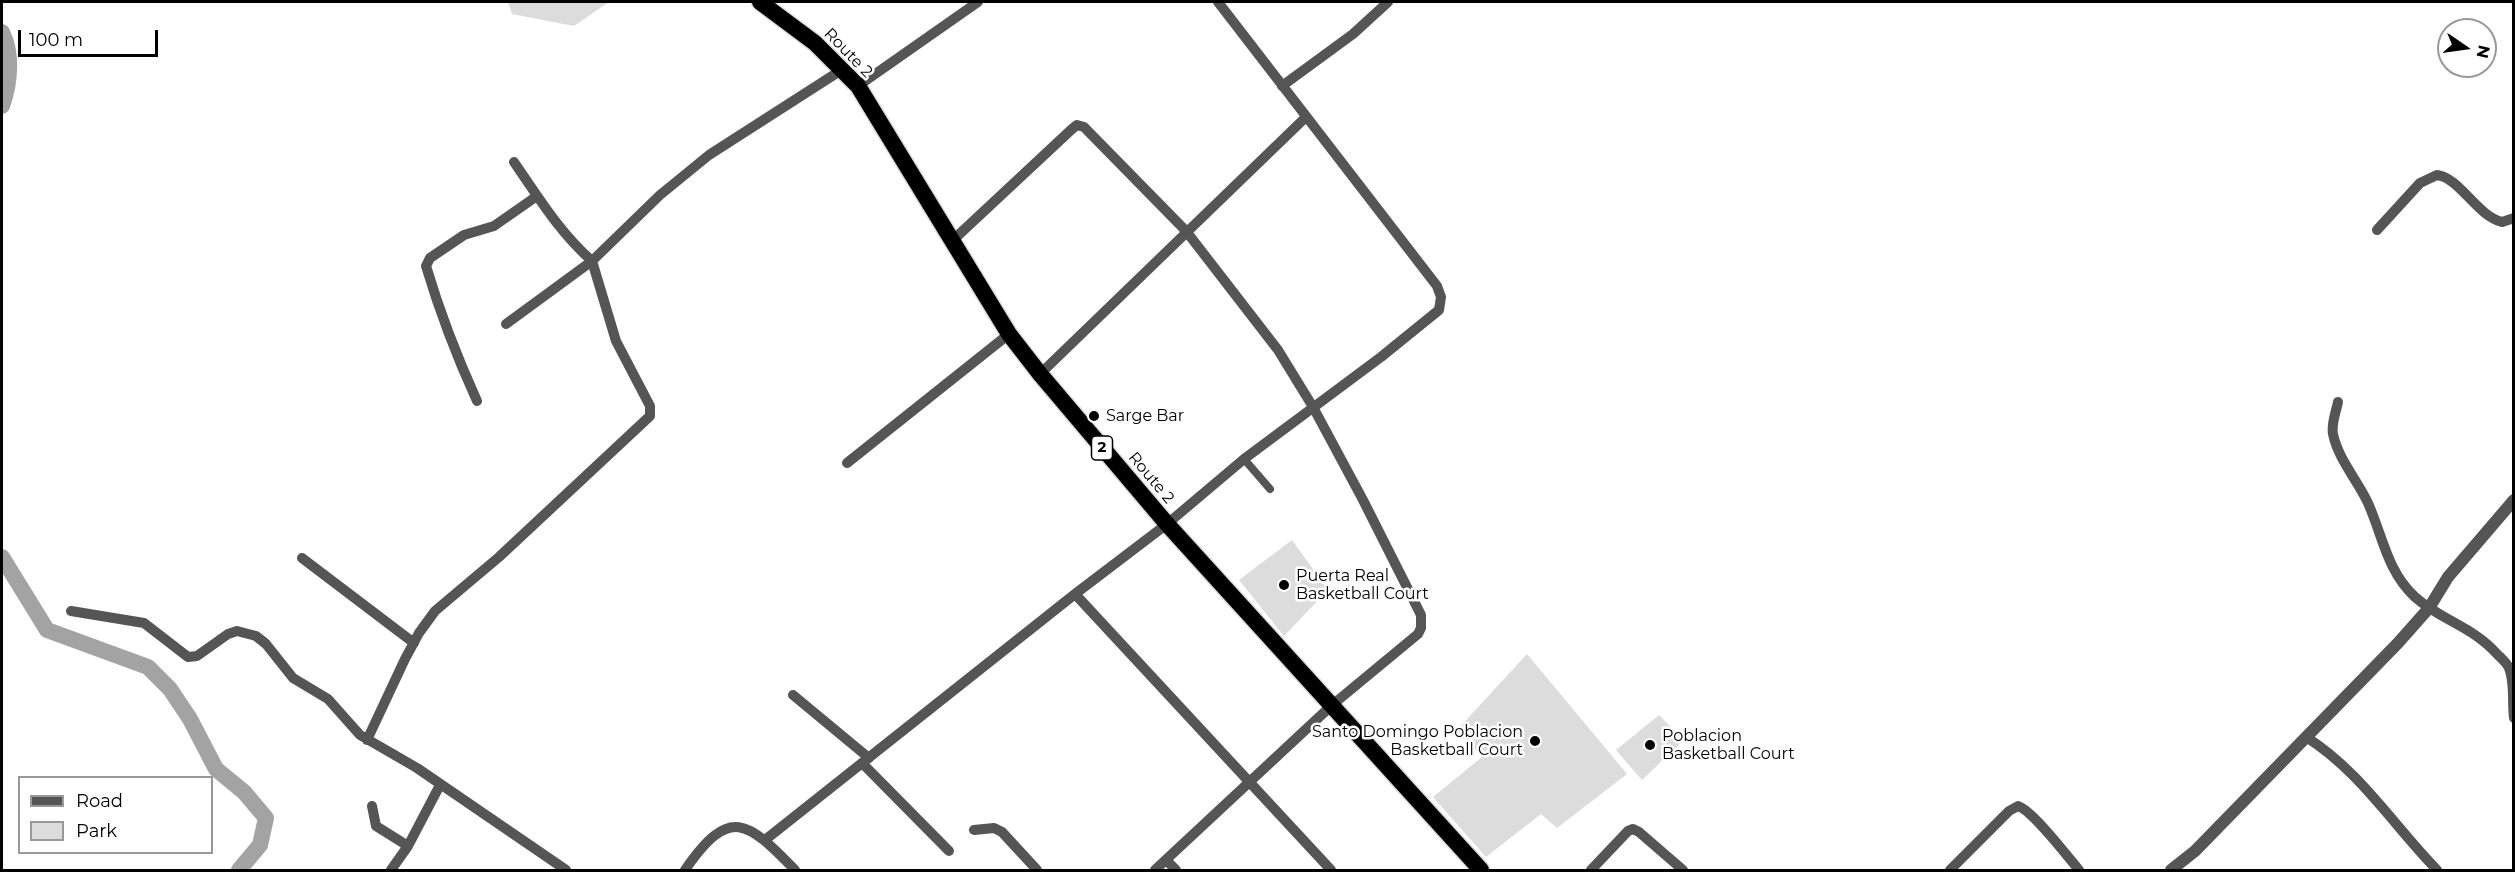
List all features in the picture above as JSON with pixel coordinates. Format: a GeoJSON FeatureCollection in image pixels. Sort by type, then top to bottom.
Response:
{"type":"FeatureCollection","features":[{"type":"Feature","properties":{"kind":"highway","name":"Route 2"},"geometry":{"type":"LineString","coordinates":[[760,2],[815,43],[858,86],[1009,334],[1040,375],[1167,524],[1481,870]]}},
{"type":"Feature","properties":{"kind":"street"},"geometry":{"type":"LineString","coordinates":[[858,86],[978,2]]}},
{"type":"Feature","properties":{"kind":"street"},"geometry":{"type":"LineString","coordinates":[[765,840],[1075,594],[1167,524],[1244,459],[1381,357],[1439,310],[1441,297],[1431,278],[1218,2]]}},
{"type":"Feature","properties":{"kind":"street"},"geometry":{"type":"LineString","coordinates":[[1282,86],[1353,34],[1388,2]]}},
{"type":"Feature","properties":{"kind":"street"},"geometry":{"type":"LineString","coordinates":[[506,324],[592,261],[660,195],[709,154],[843,69]]}},
{"type":"Feature","properties":{"kind":"street"},"geometry":{"type":"LineString","coordinates":[[1040,375],[1306,117]]}},
{"type":"Feature","properties":{"kind":"street"},"geometry":{"type":"LineString","coordinates":[[952,242],[1077,125],[1084,127],[1186,231],[1278,350],[1313,407],[1382,537],[1422,621],[1418,634],[1331,706],[1155,870]]}},
{"type":"Feature","properties":{"kind":"street"},"geometry":{"type":"LineString","coordinates":[[368,740],[414,643],[435,611],[499,557],[650,416],[650,406],[616,341],[592,261],[574,244],[514,162]]}},
{"type":"Feature","properties":{"kind":"street"},"geometry":{"type":"LineString","coordinates":[[2377,230],[2420,183],[2437,176],[2450,180],[2485,215],[2502,222],[2514,218]]}},
{"type":"Feature","properties":{"kind":"street"},"geometry":{"type":"LineString","coordinates":[[477,401],[443,319],[426,266],[427,262],[464,235],[494,226],[537,196]]}},
{"type":"Feature","properties":{"kind":"street"},"geometry":{"type":"LineString","coordinates":[[847,463],[1009,334]]}},
{"type":"Feature","properties":{"kind":"street"},"geometry":{"type":"LineString","coordinates":[[2338,402],[2332,430],[2336,444],[2368,503],[2385,553],[2397,578],[2429,608],[2484,639],[2509,668],[2514,718]]}},
{"type":"Feature","properties":{"kind":"street"},"geometry":{"type":"LineString","coordinates":[[1244,459],[1270,489]]}},
{"type":"Feature","properties":{"kind":"street"},"geometry":{"type":"LineString","coordinates":[[2171,870],[2195,851],[2429,608],[2448,577],[2514,500]]}},
{"type":"Feature","properties":{"kind":"street"},"geometry":{"type":"LineString","coordinates":[[302,558],[414,643]]}},
{"type":"Feature","properties":{"kind":"street"},"geometry":{"type":"LineString","coordinates":[[1075,594],[1331,870]]}},
{"type":"Feature","properties":{"kind":"street"},"geometry":{"type":"LineString","coordinates":[[71,611],[144,623],[188,657],[197,656],[228,634],[237,631],[256,636],[266,644],[298,683],[328,699],[351,727],[368,740],[417,768],[566,870]]}},
{"type":"Feature","properties":{"kind":"street"},"geometry":{"type":"LineString","coordinates":[[793,695],[865,761],[949,851]]}},
{"type":"Feature","properties":{"kind":"street"},"geometry":{"type":"LineString","coordinates":[[2306,737],[2345,768],[2437,870]]}},
{"type":"Feature","properties":{"kind":"street"},"geometry":{"type":"LineString","coordinates":[[391,870],[408,846],[440,785]]}},
{"type":"Feature","properties":{"kind":"street"},"geometry":{"type":"LineString","coordinates":[[372,806],[376,826],[408,846]]}},
{"type":"Feature","properties":{"kind":"street"},"geometry":{"type":"LineString","coordinates":[[1950,870],[2009,811],[2018,806],[2024,808],[2033,817],[2079,870]]}},
{"type":"Feature","properties":{"kind":"street"},"geometry":{"type":"LineString","coordinates":[[685,870],[720,831],[732,827],[749,829],[765,840],[795,870]]}},
{"type":"Feature","properties":{"kind":"street"},"geometry":{"type":"LineString","coordinates":[[974,830],[994,828],[1002,832],[1037,870]]}},
{"type":"Feature","properties":{"kind":"street"},"geometry":{"type":"LineString","coordinates":[[1591,870],[1628,831],[1633,829],[1683,870]]}},
{"type":"Feature","properties":{"kind":"street"},"geometry":{"type":"LineString","coordinates":[[1166,860],[1176,870]]}},
{"type":"Feature","properties":{"kind":"green space"},"geometry":{"type":"Polygon","coordinates":[[[508,2],[609,2],[574,26],[512,14],[508,2]]]}},
{"type":"Feature","properties":{"kind":"green space","name":"Puerta Real Basketball Court"},"geometry":{"type":"Polygon","coordinates":[[[1292,540],[1328,590],[1284,636],[1239,580],[1292,540]]]}},
{"type":"Feature","properties":{"kind":"green space"},"geometry":{"type":"Polygon","coordinates":[[[1527,654],[1627,774],[1557,828],[1541,814],[1486,857],[1433,797],[1482,757],[1457,730],[1527,654]]]}},
{"type":"Feature","properties":{"kind":"green space","name":"Poblacion Basketball Court"},"geometry":{"type":"Polygon","coordinates":[[[1659,715],[1684,740],[1642,780],[1616,750],[1659,715]]]}},
{"type":"Feature","properties":{"kind":"waterway"},"geometry":{"type":"LineString","coordinates":[[2,32],[9,59],[7,88],[2,106]]}},
{"type":"Feature","properties":{"kind":"waterway"},"geometry":{"type":"LineString","coordinates":[[2,557],[47,630],[148,667],[170,689],[190,719],[216,769],[244,792],[266,818],[260,845],[239,870]]}},
{"type":"Feature","properties":{"kind":"place","name":"Sarge Bar"},"geometry":{"type":"Point","coordinates":[1094,416]}},
{"type":"Feature","properties":{"kind":"place","name":"Puerta Real Basketball Court"},"geometry":{"type":"Point","coordinates":[1284,585]}},
{"type":"Feature","properties":{"kind":"place","name":"Santo Domingo Poblacion Basketball Court"},"geometry":{"type":"Point","coordinates":[1535,741]}},
{"type":"Feature","properties":{"kind":"place","name":"Poblacion Basketball Court"},"geometry":{"type":"Point","coordinates":[1650,745]}}]}
